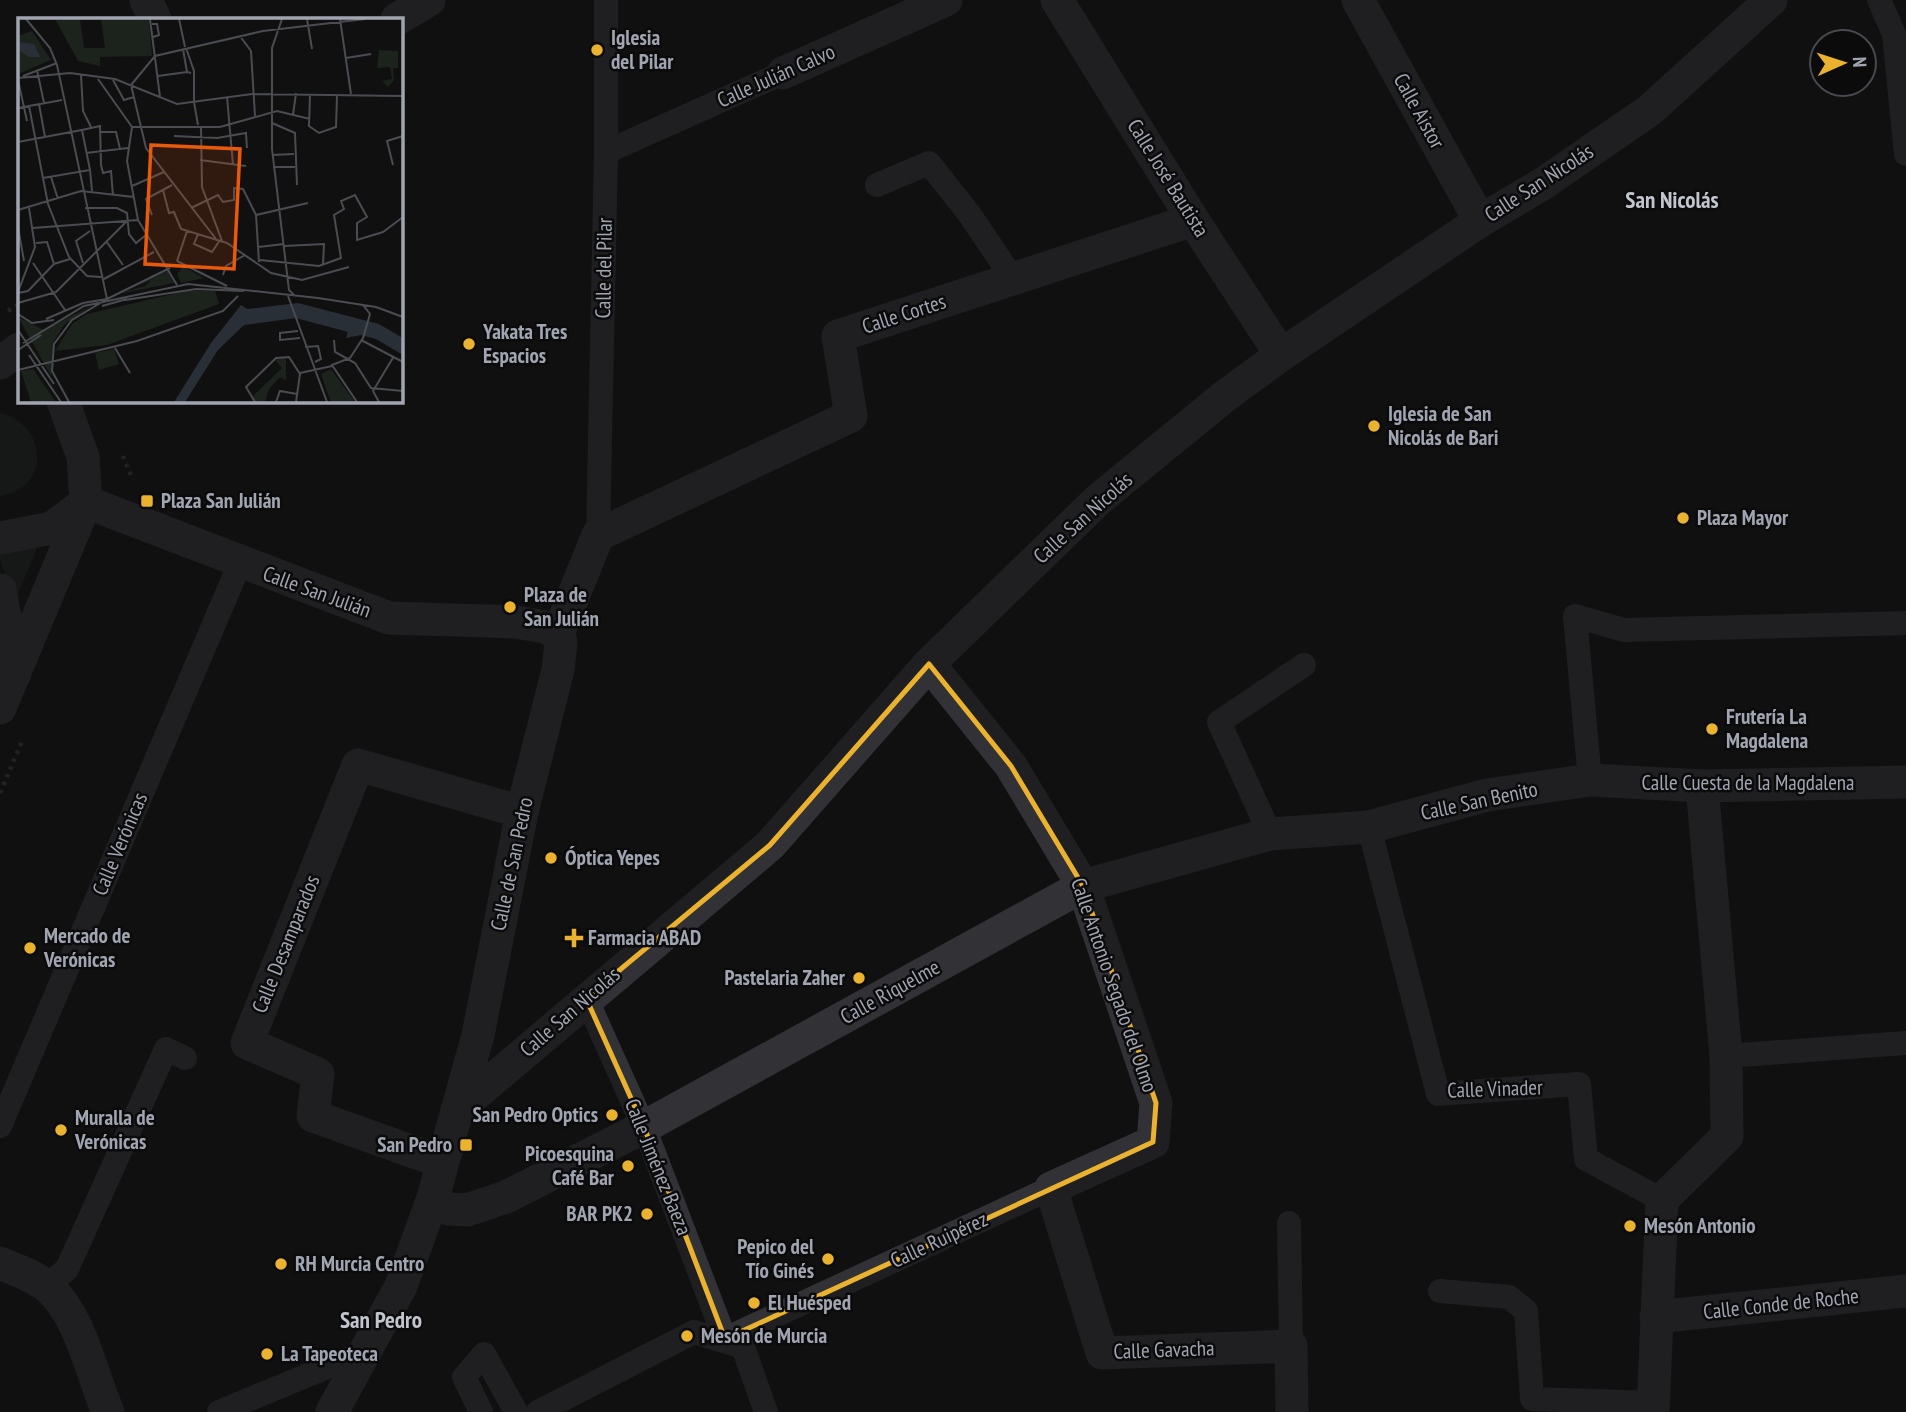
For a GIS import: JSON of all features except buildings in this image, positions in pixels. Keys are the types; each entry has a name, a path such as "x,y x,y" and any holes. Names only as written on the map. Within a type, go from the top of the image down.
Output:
{"street":[{"path":"146,0 155,18"},
{"path":"399,18 429,0"},
{"name":"Calle del Pilar","path":"598,535 606,152 606,0"},
{"name":"Calle Julián Calvo","path":"606,152 946,0"},
{"name":"Calle José Bautista","path":"1057,0 1193,220 1281,355"},
{"name":"Calle Aistor","path":"1358,0 1480,221"},
{"name":"Calle San Nicolás","path":"457,1110 769,845 929,664 1099,499 1281,355 1480,221 1544,183 1650,110 1771,0"},
{"path":"1879,0 1894,34 1906,154"},
{"path":"877,185 929,163 970,215 1013,279"},
{"name":"Calle Cortes","path":"598,535 851,416 838,336 1193,220"},
{"path":"0,363 18,350"},
{"path":"0,708 86,502 83,457 63,402"},
{"path":"0,538 52,527 86,502"},
{"name":"Calle San Julián","path":"86,502 389,618 516,622 545,627 558,634"},
{"name":"Calle de San Pedro","path":"332,1412 401,1286 433,1198 478,1035 522,813 558,670 561,642 558,634 598,535"},
{"name":"Calle Verónicas","path":"0,1126 240,563"},
{"path":"0,590 15,673"},
{"path":"1590,780 1575,616 1624,630 1906,623"},
{"name":"Calle Antonio Segado del Olmo","path":"929,664 1011,766 1083,886 1156,1103 1153,1142"},
{"path":"1269,834 1219,722 1304,665"},
{"name":"Calle Desamparados","path":"442,1162 313,1116 318,1074 247,1043 358,765 522,813"},
{"name":"Calle Cuesta de la Magdalena","path":"1590,780 1702,786 1906,782"},
{"name":"Calle San Benito","path":"1369,827 1487,795 1590,780"},
{"path":"1440,1291 1509,1297 1526,1311 1532,1399 1653,1408 1662,1200 1727,1136 1726,1056 1702,786"},
{"name":"Calle Riquelme","path":"433,1198 448,1209 467,1210 484,1206 644,1127 1083,886 1269,834 1369,827"},
{"name":"Calle Vinader","path":"1369,827 1438,1094 1579,1084 1586,1159 1662,1200"},
{"name":"Calle Jiménez Baeza","path":"586,998 644,1127 725,1339"},
{"path":"1726,1056 1906,1042"},
{"path":"47,1286 67,1269 166,1049 185,1058"},
{"name":"Calle Ruipérez","path":"725,1339 1153,1142"},
{"name":"Calle Gavacha","path":"1051,1188 1101,1353 1291,1346"},
{"path":"1289,1223 1292,1412"},
{"path":"0,1263 47,1286 70,1316 108,1412"},
{"name":"Calle Conde de Roche","path":"1656,1317 1906,1291"},
{"path":"538,1412 694,1332 725,1339 743,1347 766,1412"},
{"path":"219,1412 368,1350"},
{"path":"481,1412 464,1377 484,1354 516,1412"}],"highlighted area":[{"path":"929,664 1011,766 1083,886 1156,1103 1153,1142 725,1339 644,1127 586,998 770,845"}],"shaded area":[{"path":"0,413 16,419 27,429 37,456 29,481 17,491 0,496"},
{"path":"36,546 15,600 0,560 0,548"}],"place":[{"name":"Iglesia del Pilar","path":"597,50"},
{"name":"Yakata Tres Espacios","path":"469,344"},
{"name":"Iglesia de San Nicolás de Bari","path":"1374,426"},
{"name":"Plaza San Julián","path":"147,501"},
{"name":"Plaza Mayor","path":"1683,518"},
{"name":"Plaza de San Julián","path":"510,607"},
{"name":"Frutería La Magdalena","path":"1712,729"},
{"name":"Óptica Yepes","path":"551,858"},
{"name":"Farmacia ABAD","path":"574,938"},
{"name":"Mercado de Verónicas","path":"30,948"},
{"name":"Pastelaria Zaher","path":"859,978"},
{"name":"San Pedro Optics","path":"612,1115"},
{"name":"Muralla de Verónicas","path":"61,1130"},
{"name":"San Pedro","path":"466,1145"},
{"name":"Picoesquina Café Bar","path":"628,1166"},
{"name":"BAR PK2","path":"647,1214"},
{"name":"Mesón Antonio","path":"1630,1226"},
{"name":"Pepico del Tío Ginés","path":"828,1259"},
{"name":"RH Murcia Centro","path":"281,1264"},
{"name":"El Huésped","path":"754,1303"},
{"name":"Mesón de Murcia","path":"687,1336"},
{"name":"La Tapeoteca","path":"267,1354"}],"district":[{"name":"San Nicolás","path":"1672,200"},
{"name":"San Pedro","path":"381,1320"}]}
